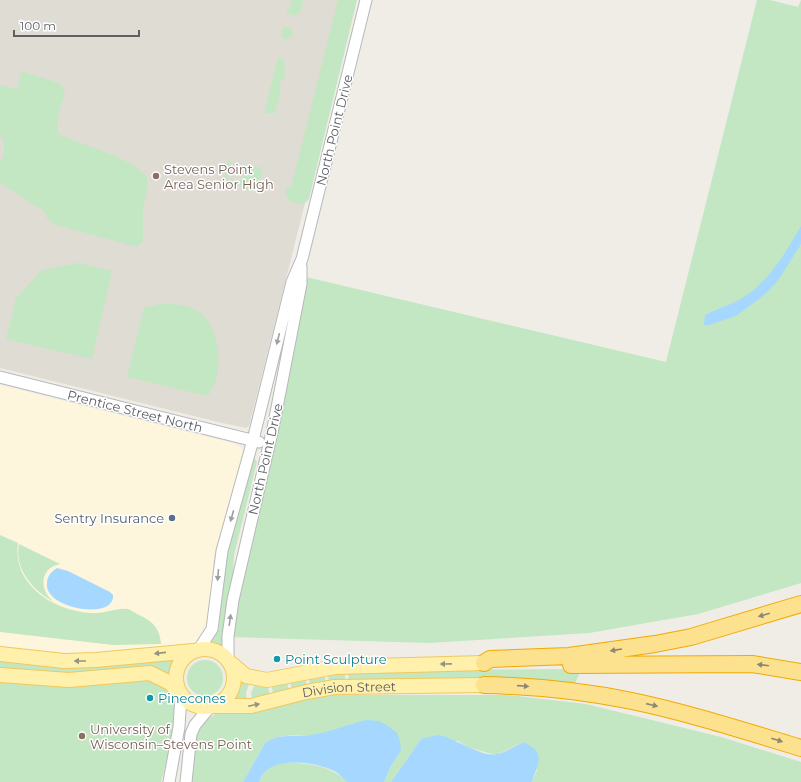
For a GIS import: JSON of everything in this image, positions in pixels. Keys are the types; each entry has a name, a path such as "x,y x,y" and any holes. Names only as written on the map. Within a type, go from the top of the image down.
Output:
{"highway":[{"path":"801,604 673,641 568,656 490,659 484,663 490,666 746,664 801,672"},
{"path":"484,685 546,688 630,700 680,712 801,748"}],"main road":[{"path":"179,693 176,680 179,666 186,655 196,650"},
{"path":"0,654 64,661 96,660 196,650 217,652 230,661 233,675 231,690 223,701 212,707 197,706 179,693 170,683 150,673 69,680 0,675"},
{"name":"Division Street","path":"230,661 246,676 266,680 335,667 484,663"},
{"name":"Division Street","path":"212,707 251,706 306,692 335,687 484,685"}],"street":[{"name":"North Point Drive","path":"196,650 212,629 222,551 253,440 292,282 302,259 366,0"},
{"name":"North Point Drive","path":"230,661 228,636 233,600 269,444 301,284 302,259"},
{"name":"Prentice Street North","path":"0,377 269,444"},
{"path":"169,782 179,726 179,693"},
{"path":"186,782 191,734 195,725 212,707"}],"shaded area":[{"name":"Stevens Point Area Senior High","path":"0,0 356,0 249,426 246,428 0,368"},
{"path":"0,385 236,444 243,449 237,481 215,551 212,576 212,605 207,629 196,645 178,658 173,675 173,696 168,689 0,679"}],"green space":[{"path":"292,0 303,0 300,12 294,16 286,12 286,9 289,10"},
{"path":"338,0 357,0 309,199 307,202 299,204 288,199 285,190 286,188 291,188"},
{"path":"757,0 770,0 798,7 801,0 801,583 698,614 589,633 429,643 232,637 235,607 306,277 666,362"},
{"path":"285,27 289,27 293,33 289,39 285,39 281,35 281,31"},
{"path":"278,57 282,58 285,63 284,68 286,70 284,79 281,81 279,88 281,91 275,113 264,113"},
{"path":"21,71 59,83 65,91 57,122 58,133 116,156 127,162 147,177 147,189 143,208 143,241 137,247 56,225 47,218 44,211 0,183 0,161 4,155 4,143 0,134 0,85 17,89"},
{"path":"228,160 231,161 227,178 239,181 243,178 246,165 263,168 258,191 252,191 224,179"},
{"path":"78,263 112,271 92,359 6,339 16,298 42,270"},
{"path":"160,304 179,305 196,310 209,323 214,332 218,351 218,371 215,382 208,396 127,377 144,308"},
{"path":"255,459 257,462 234,555 233,578 223,650 209,645 219,629 224,562 253,460"},
{"path":"0,535 18,543 18,558 22,571 29,583 38,593 63,607 77,611 101,613 128,609 146,618 156,627 161,644 113,645 0,632"},
{"path":"19,544 60,564 53,566 48,570 44,580 46,592 54,602 39,592 32,585 22,570 19,562"},
{"path":"179,655 173,664 171,677 0,670 0,659"},
{"path":"209,660 218,665 222,671 222,685 218,691 209,696 201,696 192,691 188,685 187,674 192,665 198,661"},
{"path":"574,669 579,675 574,685 349,682 348,671"},
{"path":"345,671 345,682 329,683 328,673"},
{"path":"324,674 326,684 311,686 308,677"},
{"path":"238,678 249,684 246,693 247,702 232,700 237,690"},
{"path":"305,678 307,687 292,690 290,682"},
{"name":"University of Wisconsin–Stevens Point","path":"0,679 138,679 158,683 167,688 173,696 175,714 172,738 161,782 0,782"},
{"path":"287,682 289,691 273,695 272,686"},
{"path":"254,686 268,687 270,696 253,701 251,693"},
{"path":"328,695 508,695 586,704 721,737 801,762 801,782 532,782 537,770 523,742 496,755 470,748 458,741 421,739 391,782 384,782 391,766 401,751 354,723 319,734 282,736 270,740 265,743 243,782 191,782 195,742 204,724 211,717 220,712"},
{"path":"291,762 314,765 328,769 341,776 347,782 259,782 264,773 271,767"}],"water":[{"path":"801,226 801,244 777,282 763,296 736,316 706,326 704,324 705,315 739,300 759,285 775,267"},
{"path":"57,568 68,571 110,592 113,595 111,603 103,608 92,609 67,605 56,600 49,592 47,583 50,574"},
{"path":"367,720 379,721 388,726 397,733 400,741 401,751 391,766 384,782 347,782 332,770 313,764 291,762 271,767 264,773 259,782 243,782 265,743 269,740 281,736 307,736"},
{"path":"438,735 453,740 476,751 491,754 504,752 523,742 531,746 538,754 539,759 532,782 391,782 421,739"}],"place":[{"name":"Stevens Point Area Senior High","path":"156,176"},
{"name":"Sentry Insurance","path":"172,518"},
{"name":"Point Sculpture","path":"277,659"},
{"name":"Pinecones","path":"150,698"},
{"name":"University of Wisconsin–Stevens Point","path":"82,736"}]}
